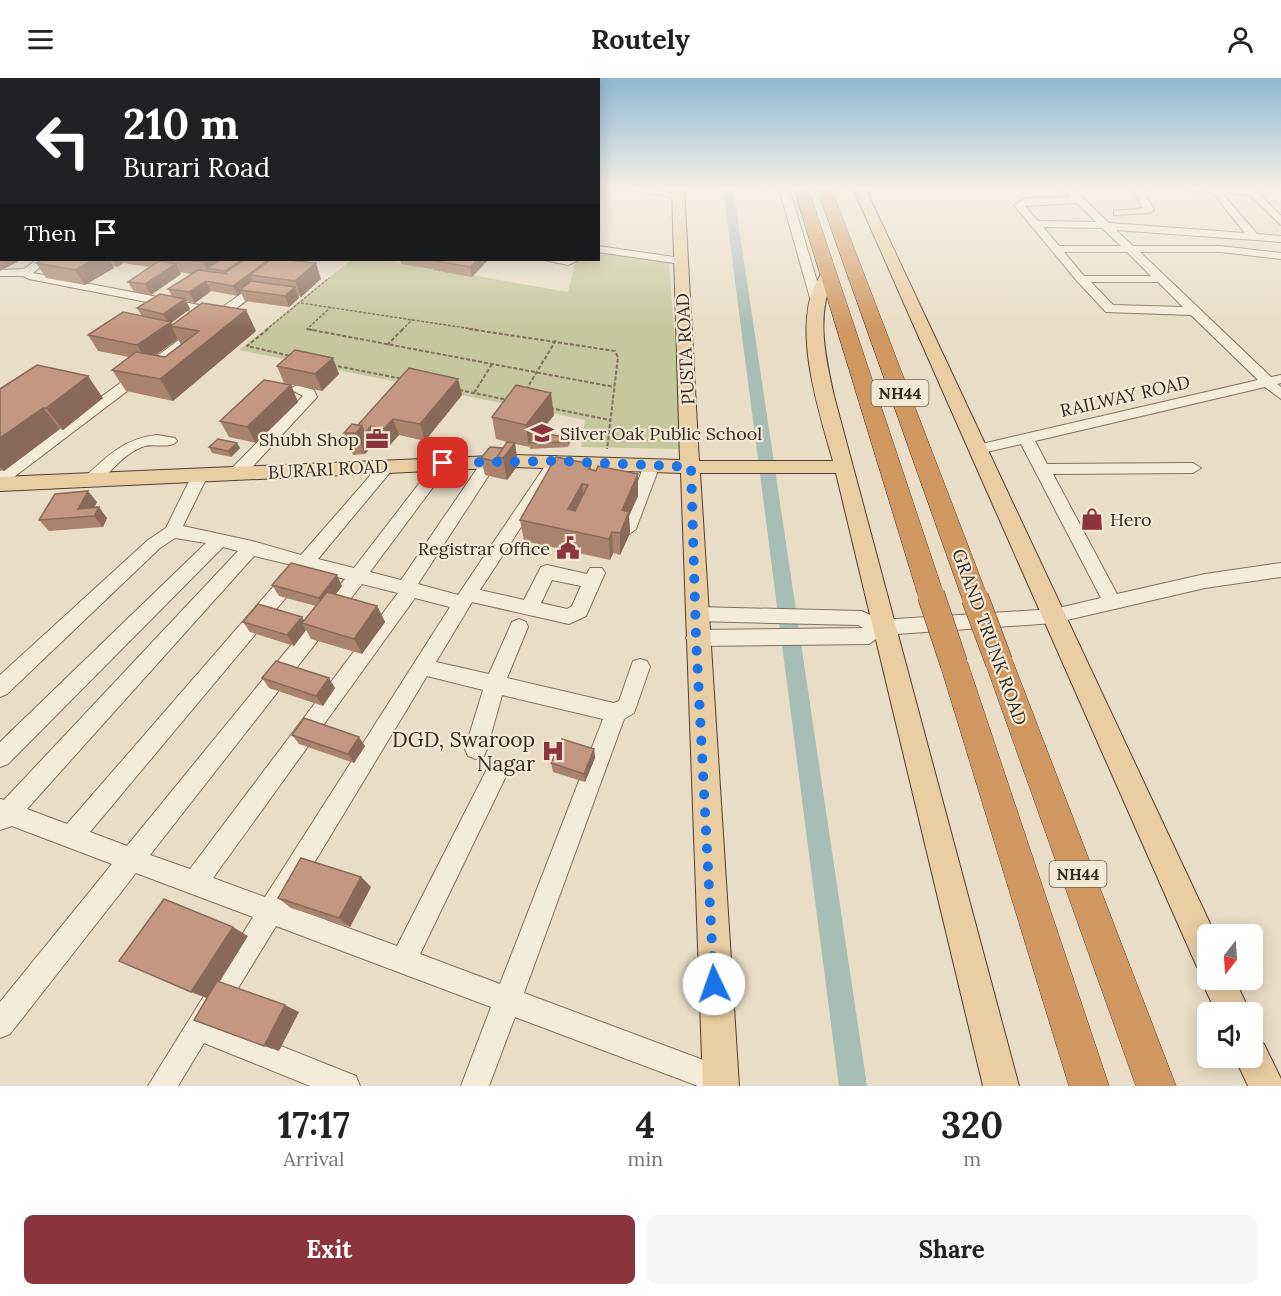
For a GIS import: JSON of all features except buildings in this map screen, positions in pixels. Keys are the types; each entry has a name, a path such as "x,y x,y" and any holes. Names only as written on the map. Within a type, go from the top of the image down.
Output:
{"highway":[{"name":"NH44","path":"816,235 1089,1086"},
{"name":"GRAND TRUNK ROAD","path":"841,235 1156,1086"}],"main road":[{"name":"PUSTA ROAD","path":"680,235 696,626 720,1083"},
{"path":"880,235 1197,932"},
{"path":"828,274 816,298 821,388 844,467 880,627 1001,1086"},
{"name":"BURARI ROAD","path":"0,484 490,461 556,461 691,467 844,467"},
{"path":"1258,1068 1266,1086"}],"street":[{"path":"798,235 816,298"},
{"path":"1044,235 1104,304 1116,310 1195,311"},
{"path":"1115,235 1160,279 1274,381 1281,395"},
{"path":"1239,235 1281,239"},
{"path":"600,249 681,261"},
{"path":"1056,249 1220,249 1281,256"},
{"path":"27,272 41,261"},
{"path":"0,479 223,313 288,261"},
{"path":"0,273 27,272 36,278 223,313"},
{"path":"1081,279 1160,279"},
{"name":"RAILWAY ROAD","path":"978,449 1274,381"},
{"path":"237,473 310,397 309,393 297,389"},
{"path":"1026,438 1113,603"},
{"path":"92,480 132,443 152,439 171,441"},
{"path":"195,884 408,589 490,461"},
{"path":"162,1086 465,599 556,461"},
{"path":"0,1024 129,860 360,575 443,463"},
{"path":"628,529 638,488 652,465"},
{"path":"71,837 387,466"},
{"path":"1042,469 1193,468"},
{"path":"0,688 154,544 172,532 200,475"},
{"path":"172,532 192,533 252,547 408,589 569,617 579,611 594,577 547,572 529,609"},
{"path":"0,757 220,540"},
{"path":"252,547 3,815 71,837 270,911 720,1083"},
{"path":"696,626 869,636 880,627 1054,616 1205,581 1281,570"},
{"path":"476,749 495,684 519,627"},
{"path":"423,667 616,713"},
{"path":"475,1086 616,713 627,707 640,667"},
{"path":"403,962 495,776"},
{"path":"198,1027 346,1086"}],"path":[{"path":"301,358 247,346 329,278"},
{"path":"301,303 556,340 615,351 618,357 605,463"},
{"path":"332,307 307,329 614,387"},
{"path":"387,345 414,319"},
{"path":"525,392 556,340"},
{"path":"324,363 404,379"},
{"path":"474,393 492,364"},
{"path":"450,388 519,402"},
{"path":"542,406 610,420"}],"green space":[{"path":"600,250 669,263 683,449 581,447 585,420 239,350 350,261 391,261 568,292 576,261 600,261"}],"waterway":[{"path":"735,235 853,1086"}],"place":[{"name":"Silver Oak Public School","path":"542,433"},
{"name":"Shubh Shop","path":"377,439"},
{"name":"Hero","path":"1092,519"},
{"name":"Registrar Office","path":"568,548"},
{"name":"DGD, Swaroop Nagar","path":"553,751"}],"route":[{"path":"443,463 556,461 691,467 696,638 714,984"}]}
